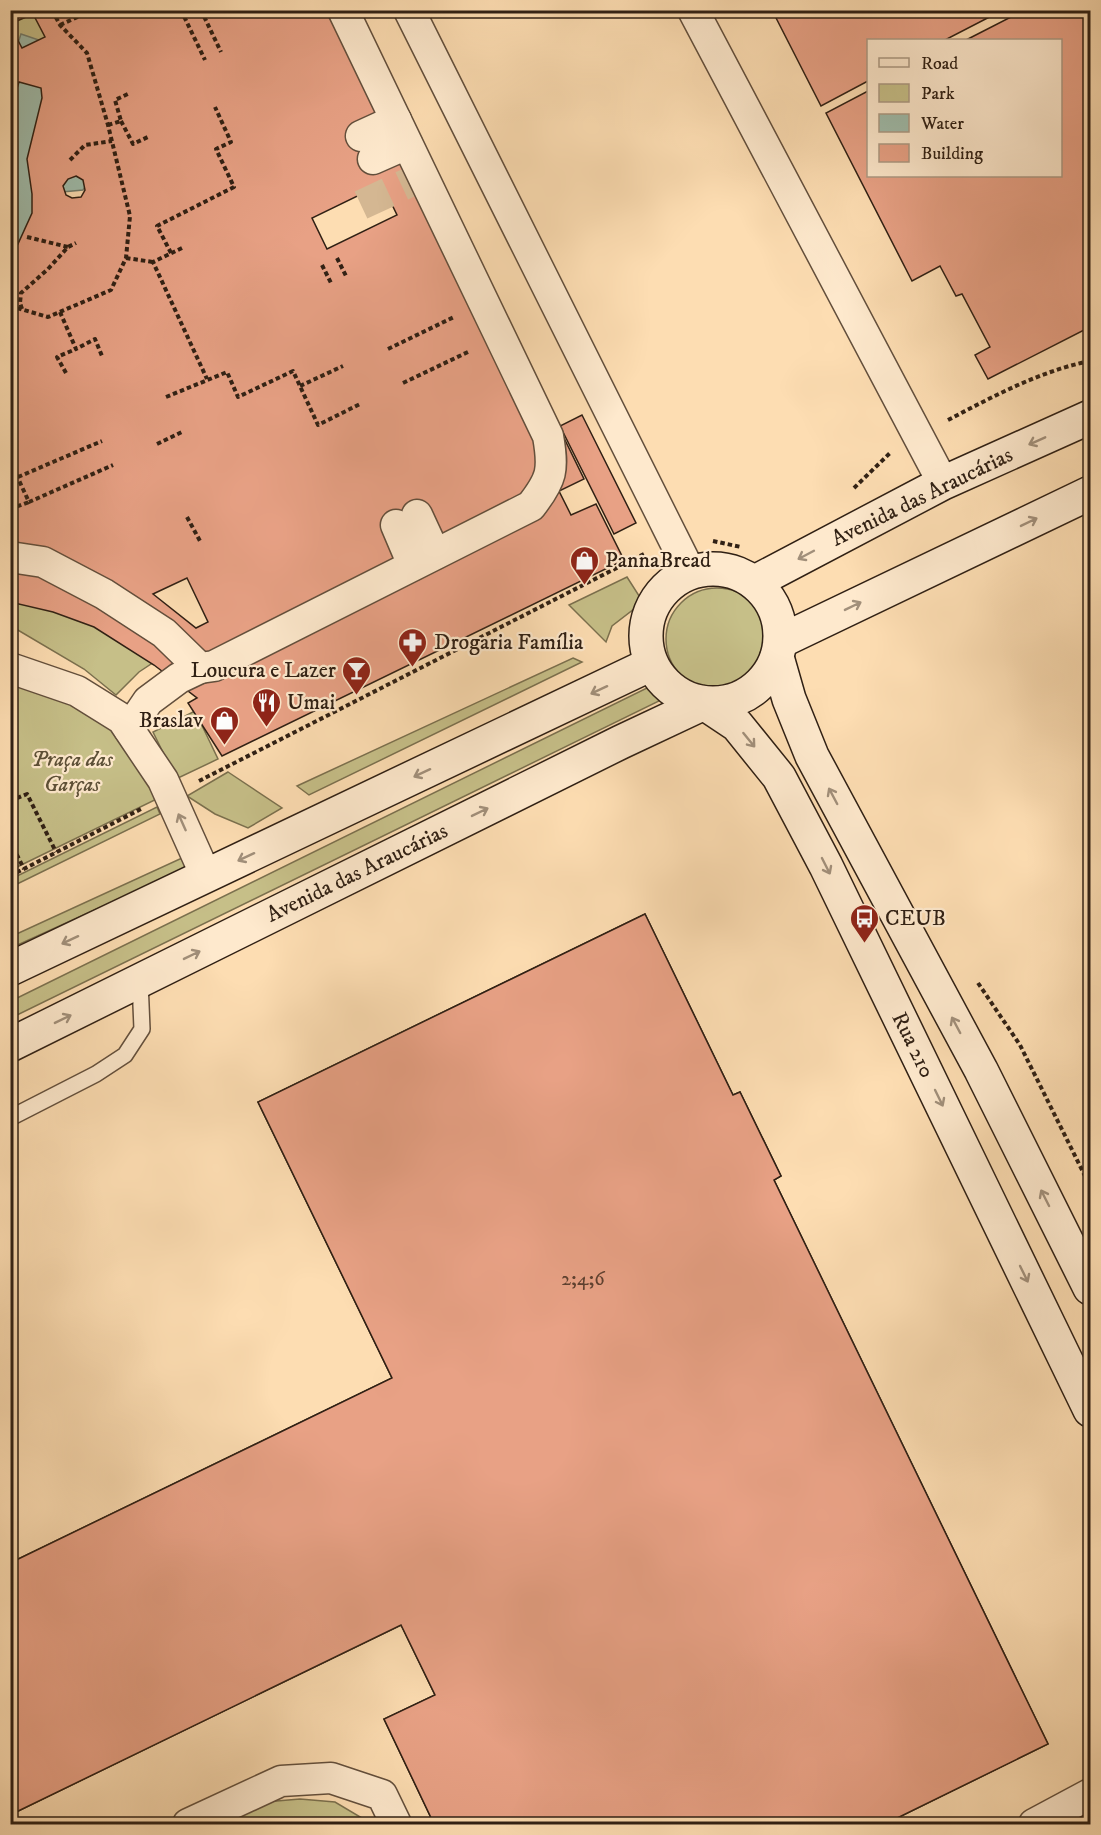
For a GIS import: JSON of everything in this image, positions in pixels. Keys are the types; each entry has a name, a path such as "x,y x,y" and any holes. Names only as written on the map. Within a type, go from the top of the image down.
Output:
{"main road":[{"name":"Avenida das Araucárias","path":"755,582 942,483 1090,417"},
{"path":"779,649 1090,493"},
{"path":"712,568 734,572 755,582 767,594 780,624 779,649 767,678 749,693 727,702 704,703 682,696 664,683 651,664 645,643 646,620 656,600 670,583 690,572 712,568"},
{"name":"Rua 210","path":"779,649 789,699 812,756 981,1070 1090,1288"},
{"path":"10,969 651,664"},
{"name":"Avenida das Araucárias","path":"10,1045 704,703"},
{"name":"Rua 210","path":"704,703 737,725 779,777 826,866 1090,1410"}],"street":[{"path":"129,729 148,701 179,678 200,668 214,666 531,506 547,485 552,460 548,436 343,10"},
{"path":"409,10 690,572"},
{"path":"693,10 942,483"},
{"path":"367,147 402,132"},
{"path":"407,520 424,560"},
{"path":"10,556 43,562 104,594 164,633 200,668"},
{"path":"10,647 92,685 95,693 94,702"},
{"path":"10,668 77,691 122,719 163,780 206,876"},
{"path":"188,1824 281,1781 331,1778 382,1796 396,1824"},
{"path":"1034,1824 1090,1794"}],"lane":[{"path":"10,1119 96,1074 125,1055 142,1029 140,981"}],"path":[{"path":"10,306 48,317 111,291 126,258 130,216 108,125 87,53 60,25 52,10"},
{"path":"60,25 93,10"},
{"path":"181,10 204,60"},
{"path":"201,10 221,52"},
{"path":"130,93 115,100 121,121 133,144 150,136"},
{"path":"171,254 157,226 234,187 216,149 231,142 215,107"},
{"path":"108,125 121,121"},
{"path":"70,160 85,145 112,141"},
{"path":"27,237 68,247"},
{"path":"23,310 20,303 21,293 48,270 68,247 76,243"},
{"path":"126,258 153,262 182,248"},
{"path":"337,258 347,278"},
{"path":"153,262 207,380"},
{"path":"322,265 333,285"},
{"path":"60,312 76,349"},
{"path":"387,349 460,314"},
{"path":"66,373 57,357 95,339 102,356"},
{"path":"403,382 477,347"},
{"path":"945,422 1010,388 1067,365 1090,361"},
{"path":"300,386 343,366"},
{"path":"166,397 227,372 238,397 293,371 318,424 360,404"},
{"path":"157,444 182,432"},
{"path":"18,477 102,441"},
{"path":"848,495 896,447"},
{"path":"10,461 29,502"},
{"path":"10,509 113,465"},
{"path":"187,517 200,541"},
{"path":"10,876 687,531 714,541 747,549"},
{"path":"10,801 27,794 56,853"},
{"path":"10,841 24,869"},
{"path":"975,979 1020,1046 1090,1186"}],"green space":[{"path":"11,11 45,11 80,54 11,67"},
{"path":"11,567 166,654 139,672 116,695 84,669 11,626"},
{"path":"627,577 643,602 612,626 606,642 569,605"},
{"path":"717,588 737,592 753,603 764,619 768,639 764,659 753,675 737,686 717,690 697,686 681,675 670,659 666,639 670,619 681,603 697,592"},
{"path":"573,658 582,662 309,795 297,786"},
{"name":"Praça das Garças","path":"11,675 45,686 126,735 165,795 11,870"},
{"path":"651,686 659,701 11,1018 11,1001"},
{"path":"195,711 218,759 176,779 153,732"},
{"path":"228,772 282,808 248,828 215,814 187,796"},
{"path":"157,807 160,814 11,887 11,879"},
{"path":"182,858 187,868 11,948 10,937"},
{"path":"300,1799 335,1802 372,1824 219,1824 265,1802"}],"water":[{"path":"21,34 80,54 91,178 83,190 62,192 35,208 20,241 11,243 10,67"}],"building":[{"path":"10,10 355,10 584,479 559,491 571,515 596,504 624,560 222,756 188,703 197,698 154,665 94,627 53,612 10,602 10,244 17,246 32,213 27,159 42,98 41,88 19,82 10,111 10,25 22,48 45,37 33,14 10,24","holes":["76,176 83,180 85,190 81,197 72,198 66,195 63,186 68,179","382,184 397,215 327,249 312,218","187,578 208,622 196,628 153,594"]},
{"path":"772,10 1003,10 947,39 867,39 867,82 821,106"},
{"path":"1010,10 1090,10 1090,327 988,379 975,355 990,347 962,294 956,296 940,266 912,281 826,113 867,92 867,177 1062,177 1062,39 968,39 1011,17 1007,12"},
{"path":"582,415 636,523 614,534 560,426"},
{"path":"645,914 733,1095 740,1092 781,1176 774,1180 1048,1744 885,1824 434,1824 384,1719 435,1695 401,1625 10,1815 10,1703 61,1679 39,1634 10,1648 10,1563 392,1378 258,1102","holes":["215,1524 243,1535 263,1578 257,1608 189,1639 162,1627 143,1587 151,1554"]},
{"path":"645,914 733,1095 740,1092 781,1176 774,1180 1048,1744 885,1824 434,1824 384,1719 435,1695 401,1625 10,1815 10,1563 392,1378 258,1102"}],"tunnel":[{"path":"361,205 423,176"}],"place":[{"name":"PannaBread","path":"584,586"},
{"name":"Drogaria Família","path":"413,668"},
{"name":"Loucura e Lazer","path":"357,696"},
{"name":"Umai","path":"266,728"},
{"name":"Braslav","path":"224,746"},
{"name":"CEUB","path":"864,944"}]}
